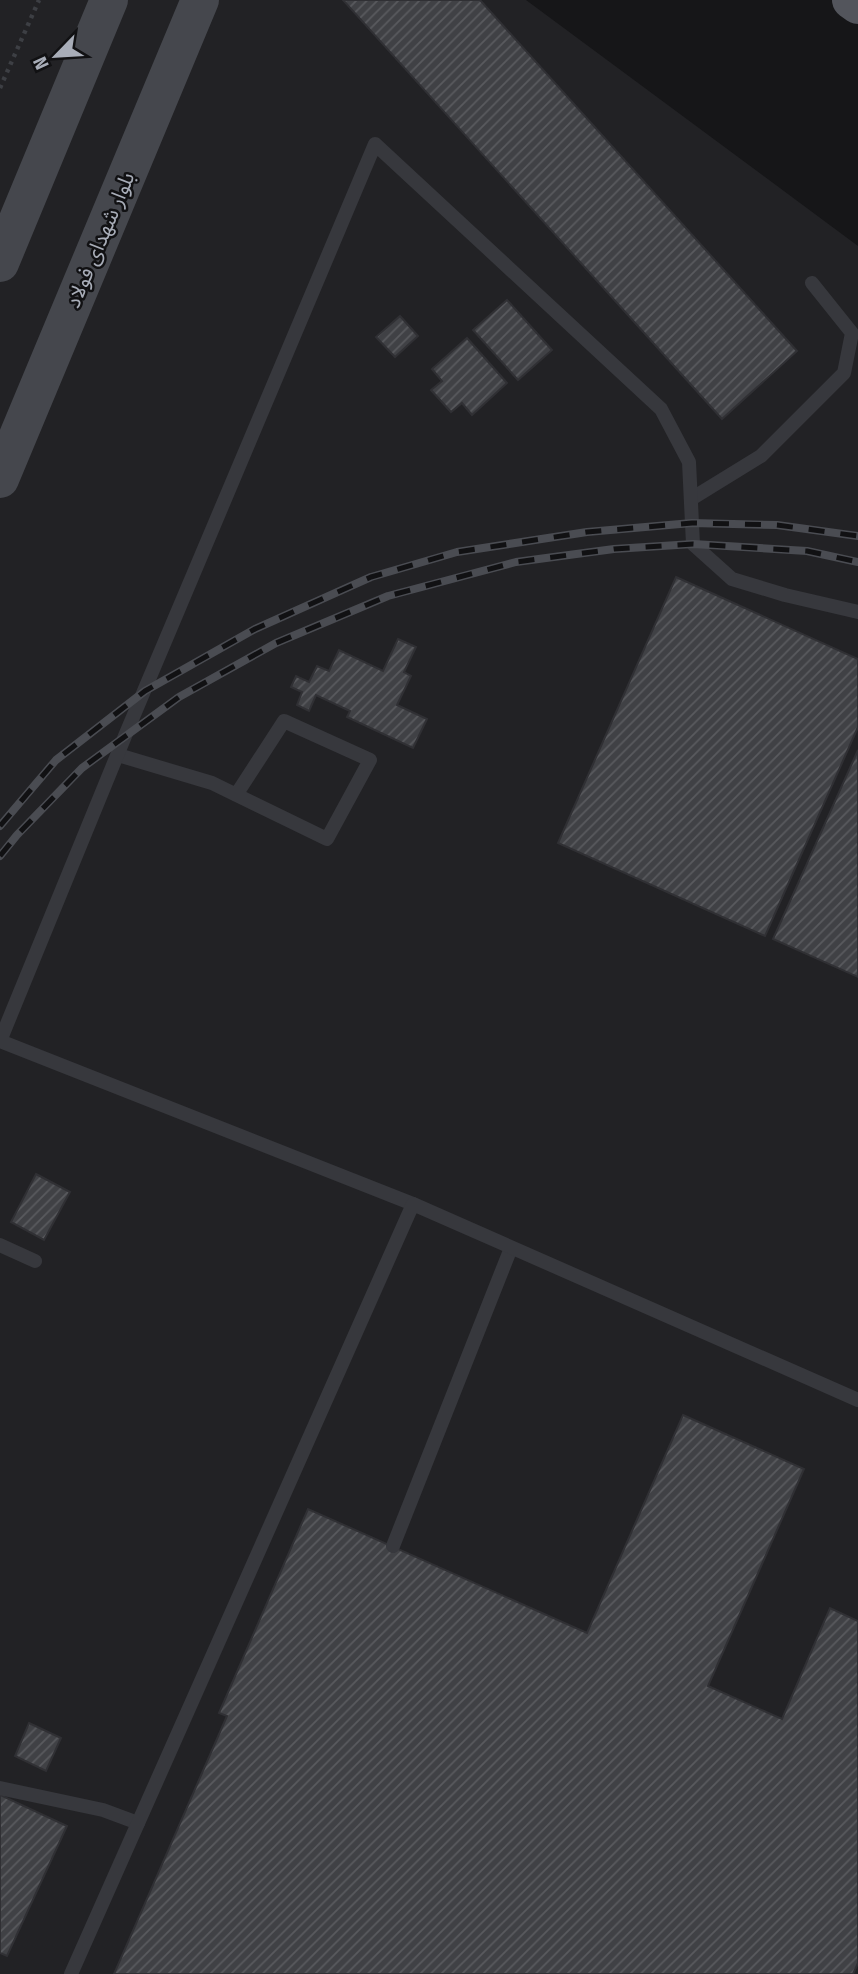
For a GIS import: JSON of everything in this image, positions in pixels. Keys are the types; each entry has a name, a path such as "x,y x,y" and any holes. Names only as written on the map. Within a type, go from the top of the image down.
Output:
{"main road":[{"path":"851,0 858,5"}],"street":[{"path":"0,263 110,0"},
{"name":"بلوار شهدای فولاد","path":"0,479 200,0"}],"lane":[{"path":"858,611 785,595 732,579 693,544 689,462 661,409 375,144 0,1041 412,1204 858,1400"},
{"path":"691,499 761,456 844,373 852,333 812,283"},
{"path":"118,755 212,783 236,795 327,839 370,760 284,721 236,795"},
{"path":"71,1974 412,1204"},
{"path":"0,1245 35,1261"},
{"path":"393,1546 511,1248"},
{"path":"0,1788 103,1810 138,1823"}],"path":[{"path":"0,88 39,0"}],"shaded area":[{"path":"0,0 526,0 858,246 858,1974 0,1974"}],"building":[{"path":"343,0 480,0 797,351 722,419"},
{"path":"507,300 552,350 518,380 473,330"},
{"path":"400,316 418,336 395,357 376,337"},
{"path":"467,338 507,383 472,415 462,403 451,412 431,390 442,381 432,369"},
{"path":"676,577 858,659 858,727 765,936 558,843"},
{"path":"398,639 416,647 404,672 411,676 397,705 427,719 413,748 347,717 350,711 316,695 309,711 297,705 302,692 291,687 296,676 309,682 317,666 329,671 339,650 383,671"},
{"path":"858,750 858,977 773,939"},
{"path":"36,1174 70,1192 44,1240 11,1222"},
{"path":"683,1415 804,1469 708,1686 782,1719 830,1608 858,1621 858,1963 853,1974 114,1974 227,1716 219,1713 308,1509 587,1633"},
{"path":"29,1723 61,1738 46,1771 15,1756"},
{"path":"0,1795 67,1826 7,1956 0,1953"}],"railway":[{"path":"0,826 56,760 145,691 255,629 371,577 457,552 587,532 692,523 777,525 858,536"},
{"path":"0,856 82,768 179,697 276,643 388,596 516,562 614,549 693,544 807,551 858,562"}]}
